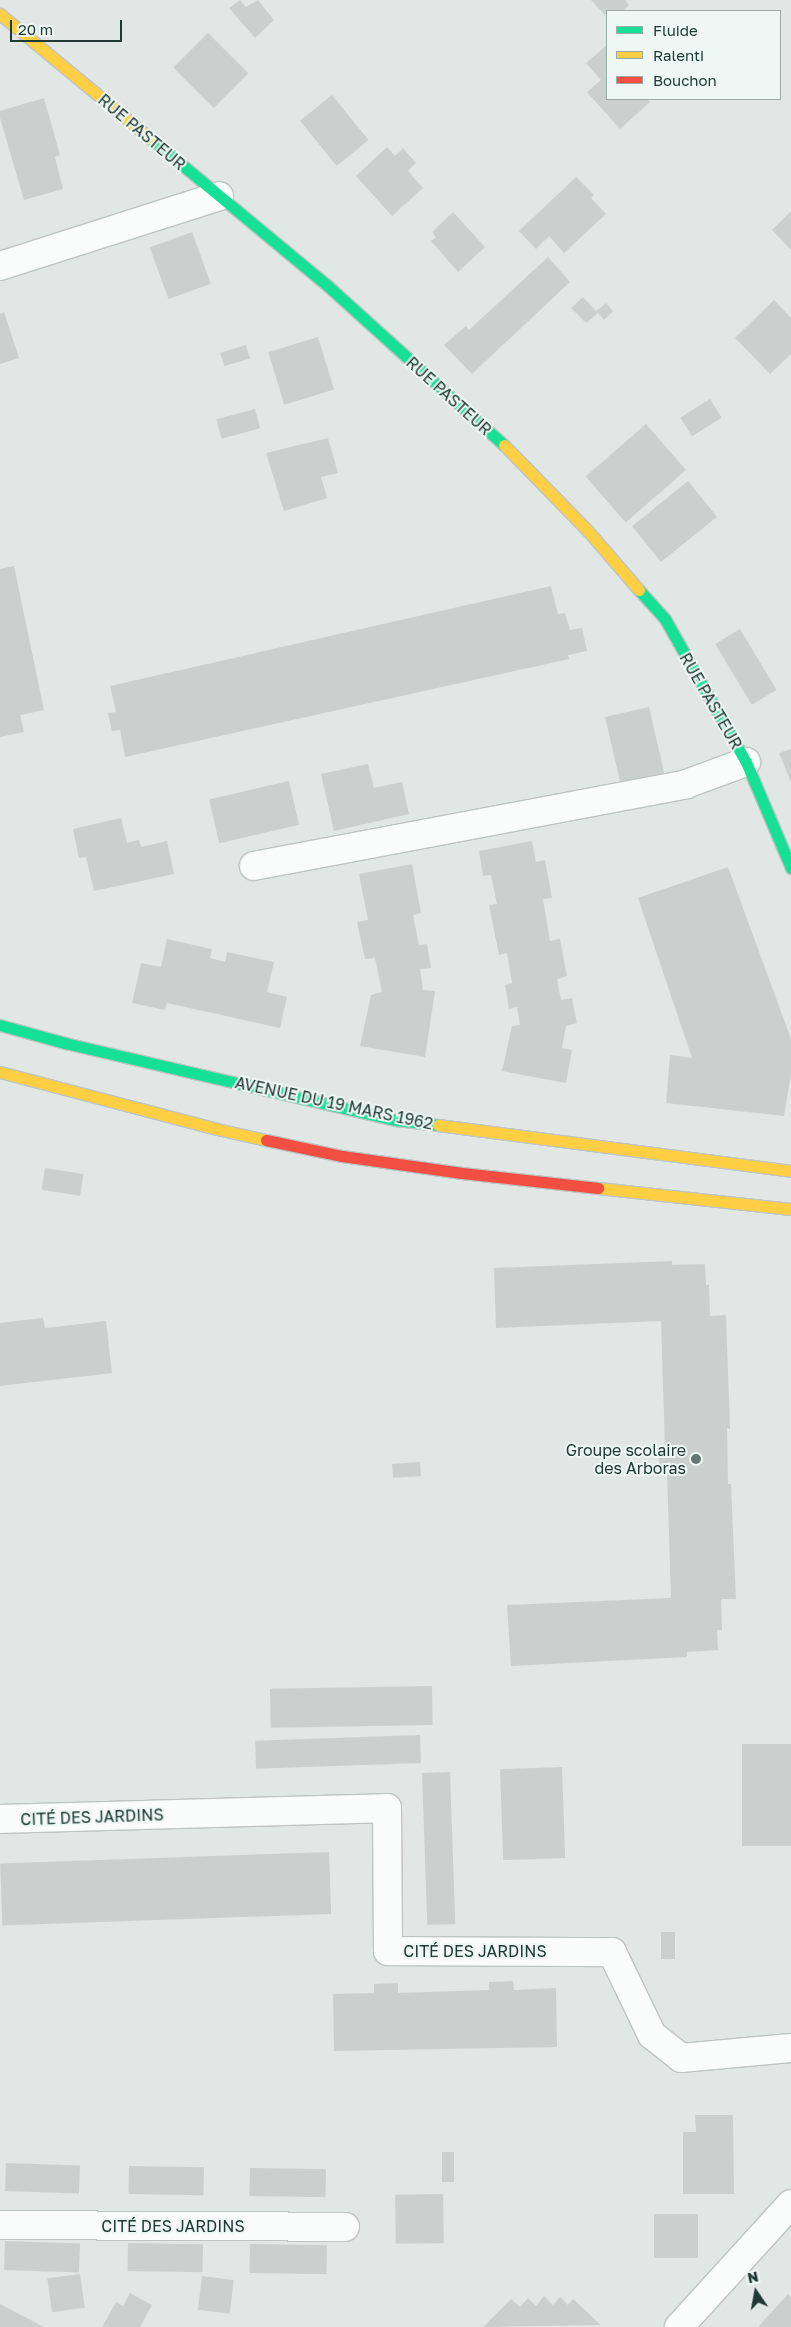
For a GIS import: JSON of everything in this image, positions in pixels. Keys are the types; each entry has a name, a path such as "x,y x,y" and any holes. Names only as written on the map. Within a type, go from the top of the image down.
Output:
{"main road":[{"name":"RUE PASTEUR","path":"0,14 328,286 504,445 588,531 664,619 746,762 791,868"},
{"name":"AVENUE DU 19 MARS 1962","path":"0,1026 397,1120 791,1171"},
{"path":"0,1072 217,1129 342,1156 462,1173 791,1209"}],"street":[{"path":"0,266 219,196"},
{"path":"254,866 686,784 746,762"},
{"name":"CITÉ DES JARDINS","path":"0,1819 388,1808 388,1951 612,1952 652,2035 681,2058 791,2048"},
{"path":"679,2327 791,2204"},
{"name":"CITÉ DES JARDINS","path":"0,2225 346,2227"}],"building":[{"path":"240,0 246,7 258,0 274,20 255,38 229,8"},
{"path":"591,0 625,0 629,5 623,10 606,10 606,16"},
{"path":"208,33 248,73 214,108 173,68"},
{"path":"606,46 606,100 648,100 650,102 620,129 587,92 601,80 586,63"},
{"path":"332,95 369,140 337,166 300,121"},
{"path":"44,98 60,155 55,157 63,189 24,200 0,118 0,111"},
{"path":"387,147 395,156 403,148 416,163 408,171 423,188 392,216 356,176"},
{"path":"576,177 594,195 591,198 606,214 564,253 549,236 536,249 519,231"},
{"path":"791,211 791,250 772,230"},
{"path":"453,212 485,247 458,272 431,241 436,237 432,232"},
{"path":"192,232 211,284 169,299 150,247"},
{"path":"548,257 570,282 472,374 444,345 466,326 469,330"},
{"path":"583,297 596,311 606,303 613,311 604,320 598,313 586,323 571,308"},
{"path":"774,300 791,318 791,354 770,374 735,338"},
{"path":"4,312 19,358 0,364 0,314"},
{"path":"318,337 334,390 284,405 268,352"},
{"path":"246,345 250,358 224,366 220,353"},
{"path":"710,399 722,418 692,436 680,418"},
{"path":"255,409 260,428 222,439 216,419"},
{"path":"646,424 686,470 626,523 586,476"},
{"path":"328,438 338,473 321,477 327,498 284,511 266,453"},
{"path":"688,481 717,517 661,562 632,526"},
{"path":"14,566 44,710 20,715 24,732 0,737 0,569"},
{"path":"551,586 558,614 565,613 570,630 582,628 587,651 568,655 569,659 125,757 120,730 112,731 108,713 116,712 110,686"},
{"path":"740,629 777,690 752,705 715,644"},
{"path":"649,707 665,775 621,785 605,717"},
{"path":"791,749 791,782 779,753"},
{"path":"368,764 374,788 402,782 409,814 334,831 321,774"},
{"path":"289,781 299,825 219,843 209,799"},
{"path":"121,818 127,843 139,840 141,847 167,841 174,874 94,891 86,857 79,858 73,829"},
{"path":"532,841 536,862 545,860 552,898 543,899 550,941 560,939 567,976 557,979 561,1000 572,998 577,1023 566,1026 562,1048 572,1050 566,1083 502,1071 512,1026 520,1025 517,1007 509,1009 505,985 512,983 507,953 499,955 489,905 497,904 491,875 483,876 479,851"},
{"path":"412,864 421,913 413,915 419,945 427,944 431,968 420,969 423,990 435,991 425,1057 360,1046 371,995 382,992 375,958 365,959 357,922 368,920 359,874"},
{"path":"728,867 791,1039 791,1074 784,1116 666,1103 670,1055 692,1058 638,898"},
{"path":"167,939 212,949 210,958 225,962 227,952 274,962 267,992 287,997 280,1028 167,1003 165,1010 132,1003 141,963 161,967"},
{"path":"45,1168 84,1174 80,1196 42,1190"},
{"path":"672,1261 672,1265 705,1264 706,1285 709,1285 710,1316 726,1315 730,1429 727,1428 728,1484 731,1484 736,1599 721,1599 722,1630 717,1630 718,1650 687,1652 687,1657 511,1666 507,1605 671,1598 667,1473 663,1474 663,1464 659,1465 659,1458 663,1457 662,1447 665,1447 661,1321 496,1328 494,1268"},
{"path":"43,1318 45,1328 106,1321 112,1373 0,1386 0,1323"},
{"path":"420,1462 421,1476 393,1478 392,1464"},
{"path":"432,1686 433,1725 271,1728 270,1689"},
{"path":"420,1735 421,1763 256,1769 255,1741"},
{"path":"742,1744 791,1744 791,1846 742,1846"},
{"path":"562,1767 565,1858 503,1860 500,1769"},
{"path":"450,1772 455,1924 427,1925 422,1773"},
{"path":"329,1852 331,1914 2,1925 0,1863"},
{"path":"661,1932 675,1932 675,1959 661,1959"},
{"path":"513,1981 514,1990 556,1988 557,2047 334,2051 333,1994 374,1993 374,1984 398,1983 398,1993 489,1990 489,1982"},
{"path":"695,2115 733,2115 734,2194 683,2194 683,2132 696,2132"},
{"path":"442,2152 454,2152 454,2182 442,2182"},
{"path":"6,2163 80,2166 79,2194 5,2191"},
{"path":"129,2166 204,2167 203,2195 129,2194"},
{"path":"250,2168 326,2169 325,2197 250,2196"},
{"path":"443,2194 444,2243 396,2244 395,2195"},
{"path":"654,2214 698,2214 698,2258 654,2258"},
{"path":"5,2241 80,2244 79,2273 4,2270"},
{"path":"128,2243 203,2244 202,2272 128,2271"},
{"path":"250,2244 327,2245 326,2274 249,2273"},
{"path":"80,2274 85,2308 52,2312 47,2279"},
{"path":"202,2276 234,2280 230,2314 198,2310"},
{"path":"130,2293 152,2305 140,2327 102,2327 116,2302 123,2306"},
{"path":"788,2294 791,2297 791,2327 758,2327"},
{"path":"544,2296 553,2305 560,2297 568,2305 573,2299 601,2325 483,2327 511,2299 520,2307 528,2298 536,2306"},
{"path":"0,2304 44,2327 0,2327"}],"traffic: fast":[{"path":"151,139 328,286 504,445"},
{"path":"639,590 665,619 746,762 791,868"},
{"path":"0,1025 65,1043 397,1120 438,1125"}],"traffic: slow":[{"path":"0,14 151,139"},
{"path":"504,445 588,531 639,590"},
{"path":"0,1072 266,1140"},
{"path":"438,1125 791,1171"},
{"path":"598,1188 791,1209"}],"traffic: jam":[{"path":"266,1140 342,1156 462,1173 598,1188"}],"place":[{"name":"Groupe scolaire des Arboras","path":"696,1459"}]}
